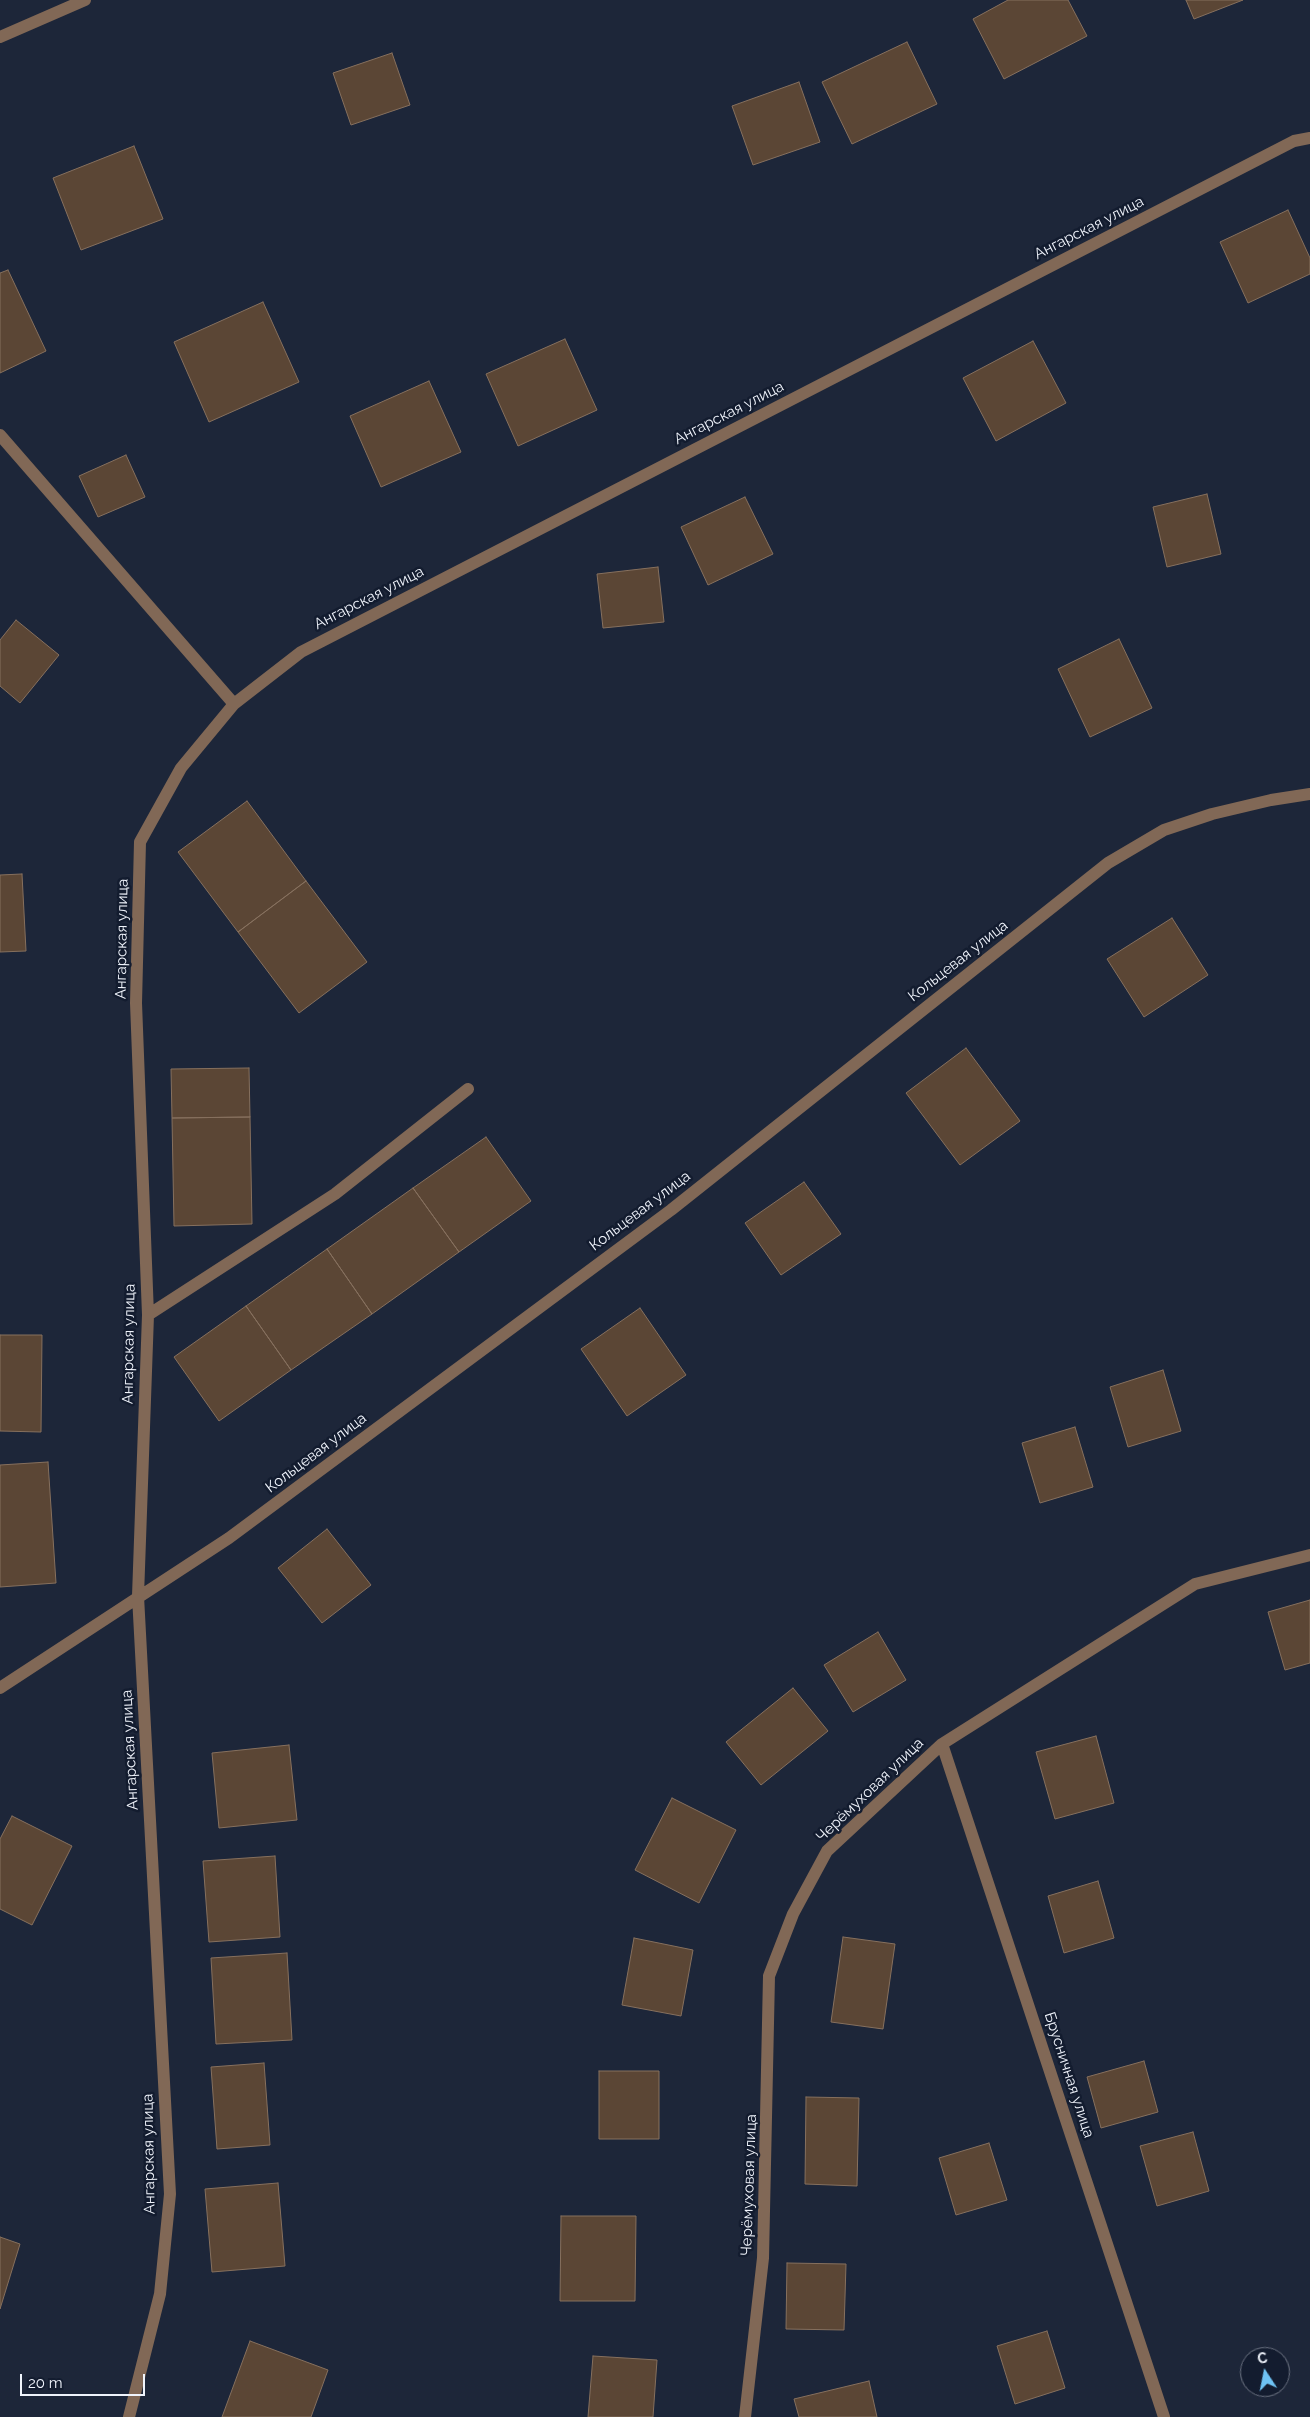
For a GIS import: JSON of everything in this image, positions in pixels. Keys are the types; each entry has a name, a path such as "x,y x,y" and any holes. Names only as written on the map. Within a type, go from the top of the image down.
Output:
{"street":[{"path":"0,37 85,0"},
{"name":"Ангарская улица","path":"129,2417 160,2294 170,2194 138,1596 148,1316 136,1003 140,842 181,768 234,704 301,652 1285,145 1310,138"},
{"path":"0,435 234,704"},
{"name":"Кольцевая улица","path":"0,1688 229,1538 671,1210 1108,863 1164,830 1212,814 1271,800 1310,794"},
{"path":"148,1316 335,1194 468,1089"},
{"name":"Черёмуховая улица","path":"745,2417 763,2258 769,1976 793,1914 827,1851 942,1744 1195,1584 1310,1555"},
{"name":"Брусничная улица","path":"942,1744 1164,2417"}],"building":[{"path":"1008,0 1068,0 1087,36 1004,79 973,19"},
{"path":"1186,0 1243,0 1194,19"},
{"path":"907,42 937,104 852,144 822,82"},
{"path":"392,53 410,105 351,125 333,73"},
{"path":"799,82 820,142 753,165 732,106"},
{"path":"134,146 163,219 81,250 53,178"},
{"path":"1288,210 1310,258 1310,274 1248,303 1220,242"},
{"path":"8,270 46,351 0,373 0,273"},
{"path":"263,302 299,382 209,422 174,342"},
{"path":"565,339 597,410 518,446 486,374"},
{"path":"1033,341 1066,403 996,441 963,378"},
{"path":"429,381 461,452 381,487 350,416"},
{"path":"126,455 145,497 98,517 79,476"},
{"path":"1207,494 1221,554 1167,567 1153,507"},
{"path":"745,497 773,554 708,585 681,527"},
{"path":"658,567 664,622 603,628 597,574"},
{"path":"16,620 59,655 20,703 0,686 0,640"},
{"path":"1119,639 1152,708 1090,737 1058,669"},
{"path":"247,801 306,881 238,932 178,852"},
{"path":"22,874 26,951 0,952 0,875"},
{"path":"306,881 367,962 299,1013 238,932"},
{"path":"1172,918 1208,975 1144,1017 1107,959"},
{"path":"966,1048 1020,1121 960,1165 906,1093"},
{"path":"249,1068 250,1117 172,1118 171,1069"},
{"path":"250,1117 252,1224 174,1226 172,1118"},
{"path":"486,1137 531,1201 459,1252 413,1188"},
{"path":"804,1182 841,1234 781,1275 745,1223"},
{"path":"413,1188 459,1252 372,1314 327,1249"},
{"path":"327,1249 372,1314 291,1370 246,1306"},
{"path":"246,1306 291,1370 219,1421 174,1357"},
{"path":"640,1308 686,1375 627,1416 581,1349"},
{"path":"0,1335 42,1335 41,1432 0,1431"},
{"path":"1163,1370 1181,1431 1128,1447 1110,1387"},
{"path":"1075,1427 1093,1487 1040,1503 1022,1443"},
{"path":"48,1462 56,1583 0,1587 0,1465"},
{"path":"327,1529 371,1585 322,1623 278,1568"},
{"path":"1310,1600 1310,1663 1285,1670 1268,1612"},
{"path":"878,1632 906,1680 853,1712 824,1665"},
{"path":"793,1688 828,1731 761,1785 726,1742"},
{"path":"1096,1736 1114,1803 1055,1819 1036,1752"},
{"path":"289,1745 297,1820 219,1828 212,1753"},
{"path":"672,1798 736,1830 699,1903 635,1870"},
{"path":"12,1816 72,1846 32,1925 0,1909 0,1839"},
{"path":"275,1856 280,1937 209,1942 203,1861"},
{"path":"1098,1881 1114,1938 1064,1953 1048,1896"},
{"path":"843,1937 895,1944 883,2029 831,2022"},
{"path":"634,1938 693,1950 681,2016 622,2005"},
{"path":"287,1953 292,2040 216,2044 211,1958"},
{"path":"1144,2061 1158,2112 1101,2128 1087,2077"},
{"path":"264,2063 270,2145 217,2149 211,2067"},
{"path":"599,2071 659,2071 659,2139 599,2139"},
{"path":"806,2097 859,2098 857,2186 805,2184"},
{"path":"1193,2132 1209,2191 1157,2206 1140,2146"},
{"path":"989,2143 1007,2200 956,2215 939,2158"},
{"path":"278,2183 285,2266 212,2272 205,2189"},
{"path":"561,2216 636,2216 635,2301 560,2301"},
{"path":"0,2237 20,2244 0,2309"},
{"path":"787,2263 846,2264 844,2330 786,2329"},
{"path":"1047,2331 1065,2388 1015,2404 997,2346"},
{"path":"250,2341 328,2370 311,2417 222,2417"},
{"path":"593,2356 657,2360 653,2417 588,2417"},
{"path":"869,2381 877,2417 799,2417 794,2399"}]}
